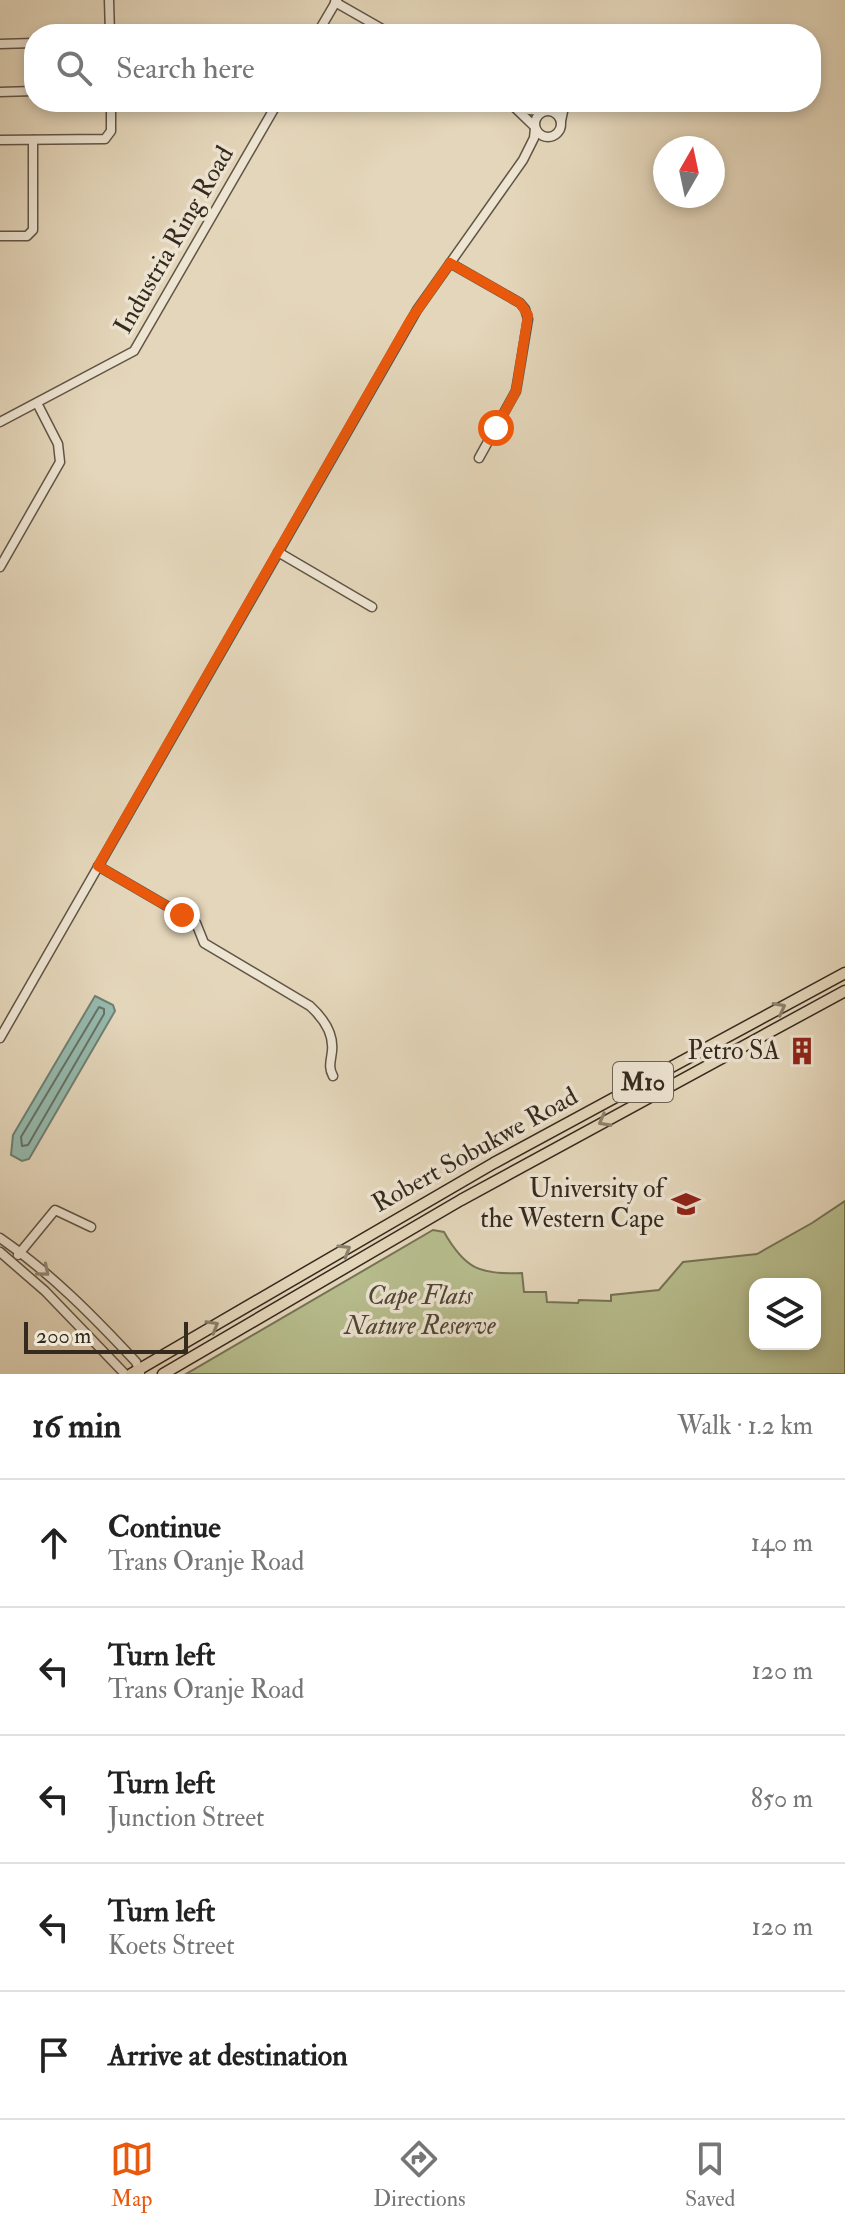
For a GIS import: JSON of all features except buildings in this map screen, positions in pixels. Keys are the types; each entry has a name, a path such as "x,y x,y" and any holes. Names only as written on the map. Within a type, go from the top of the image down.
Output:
{"main road":[{"name":"Robert Sobukwe Road","path":"134,1373 494,1163 845,973"},
{"name":"Robert Sobukwe Road","path":"163,1374 461,1200 845,991"}],"street":[{"path":"109,0 110,24"},
{"path":"323,24 336,1 374,24"},
{"path":"0,44 24,43"},
{"path":"0,92 24,91"},
{"path":"0,140 103,139 109,136 110,112"},
{"name":"Industria Ring Road","path":"0,422 134,351 272,112"},
{"path":"520,112 543,136 551,137"},
{"path":"0,1038 417,310 523,160 534,138 537,115 543,112"},
{"path":"550,112 556,113 561,122"},
{"path":"523,160 558,132 563,112"},
{"path":"0,236 28,236 33,230 33,140"},
{"path":"450,263 520,303 528,319 515,395 479,458"},
{"path":"0,567 60,462 58,444 37,403"},
{"path":"278,552 372,607"},
{"path":"98,866 196,923 203,942 304,1001 317,1012 331,1037 330,1066 333,1076"},
{"path":"12,1262 55,1210 91,1227"},
{"path":"0,1238 84,1308 136,1362 134,1373"},
{"path":"0,1252 134,1373"},
{"path":"72,1319 84,1308"}],"green space":[{"name":"Cape Flats Nature Reserve","path":"845,1201 845,1374 186,1374 433,1230 444,1232 459,1254 475,1267 495,1273 522,1273 524,1292 546,1292 547,1302 611,1301 611,1295 659,1290 683,1262 757,1254"}],"water":[{"path":"95,996 113,1005 115,1011 29,1159 22,1161 11,1155 13,1135"}],"place":[{"name":"Petro SA","path":"802,1051"},
{"name":"University of the Western Cape","path":"686,1204"}],"route":[{"path":"182,915 98,866 411,319 450,263 520,303 528,315 515,395 496,428"}]}
